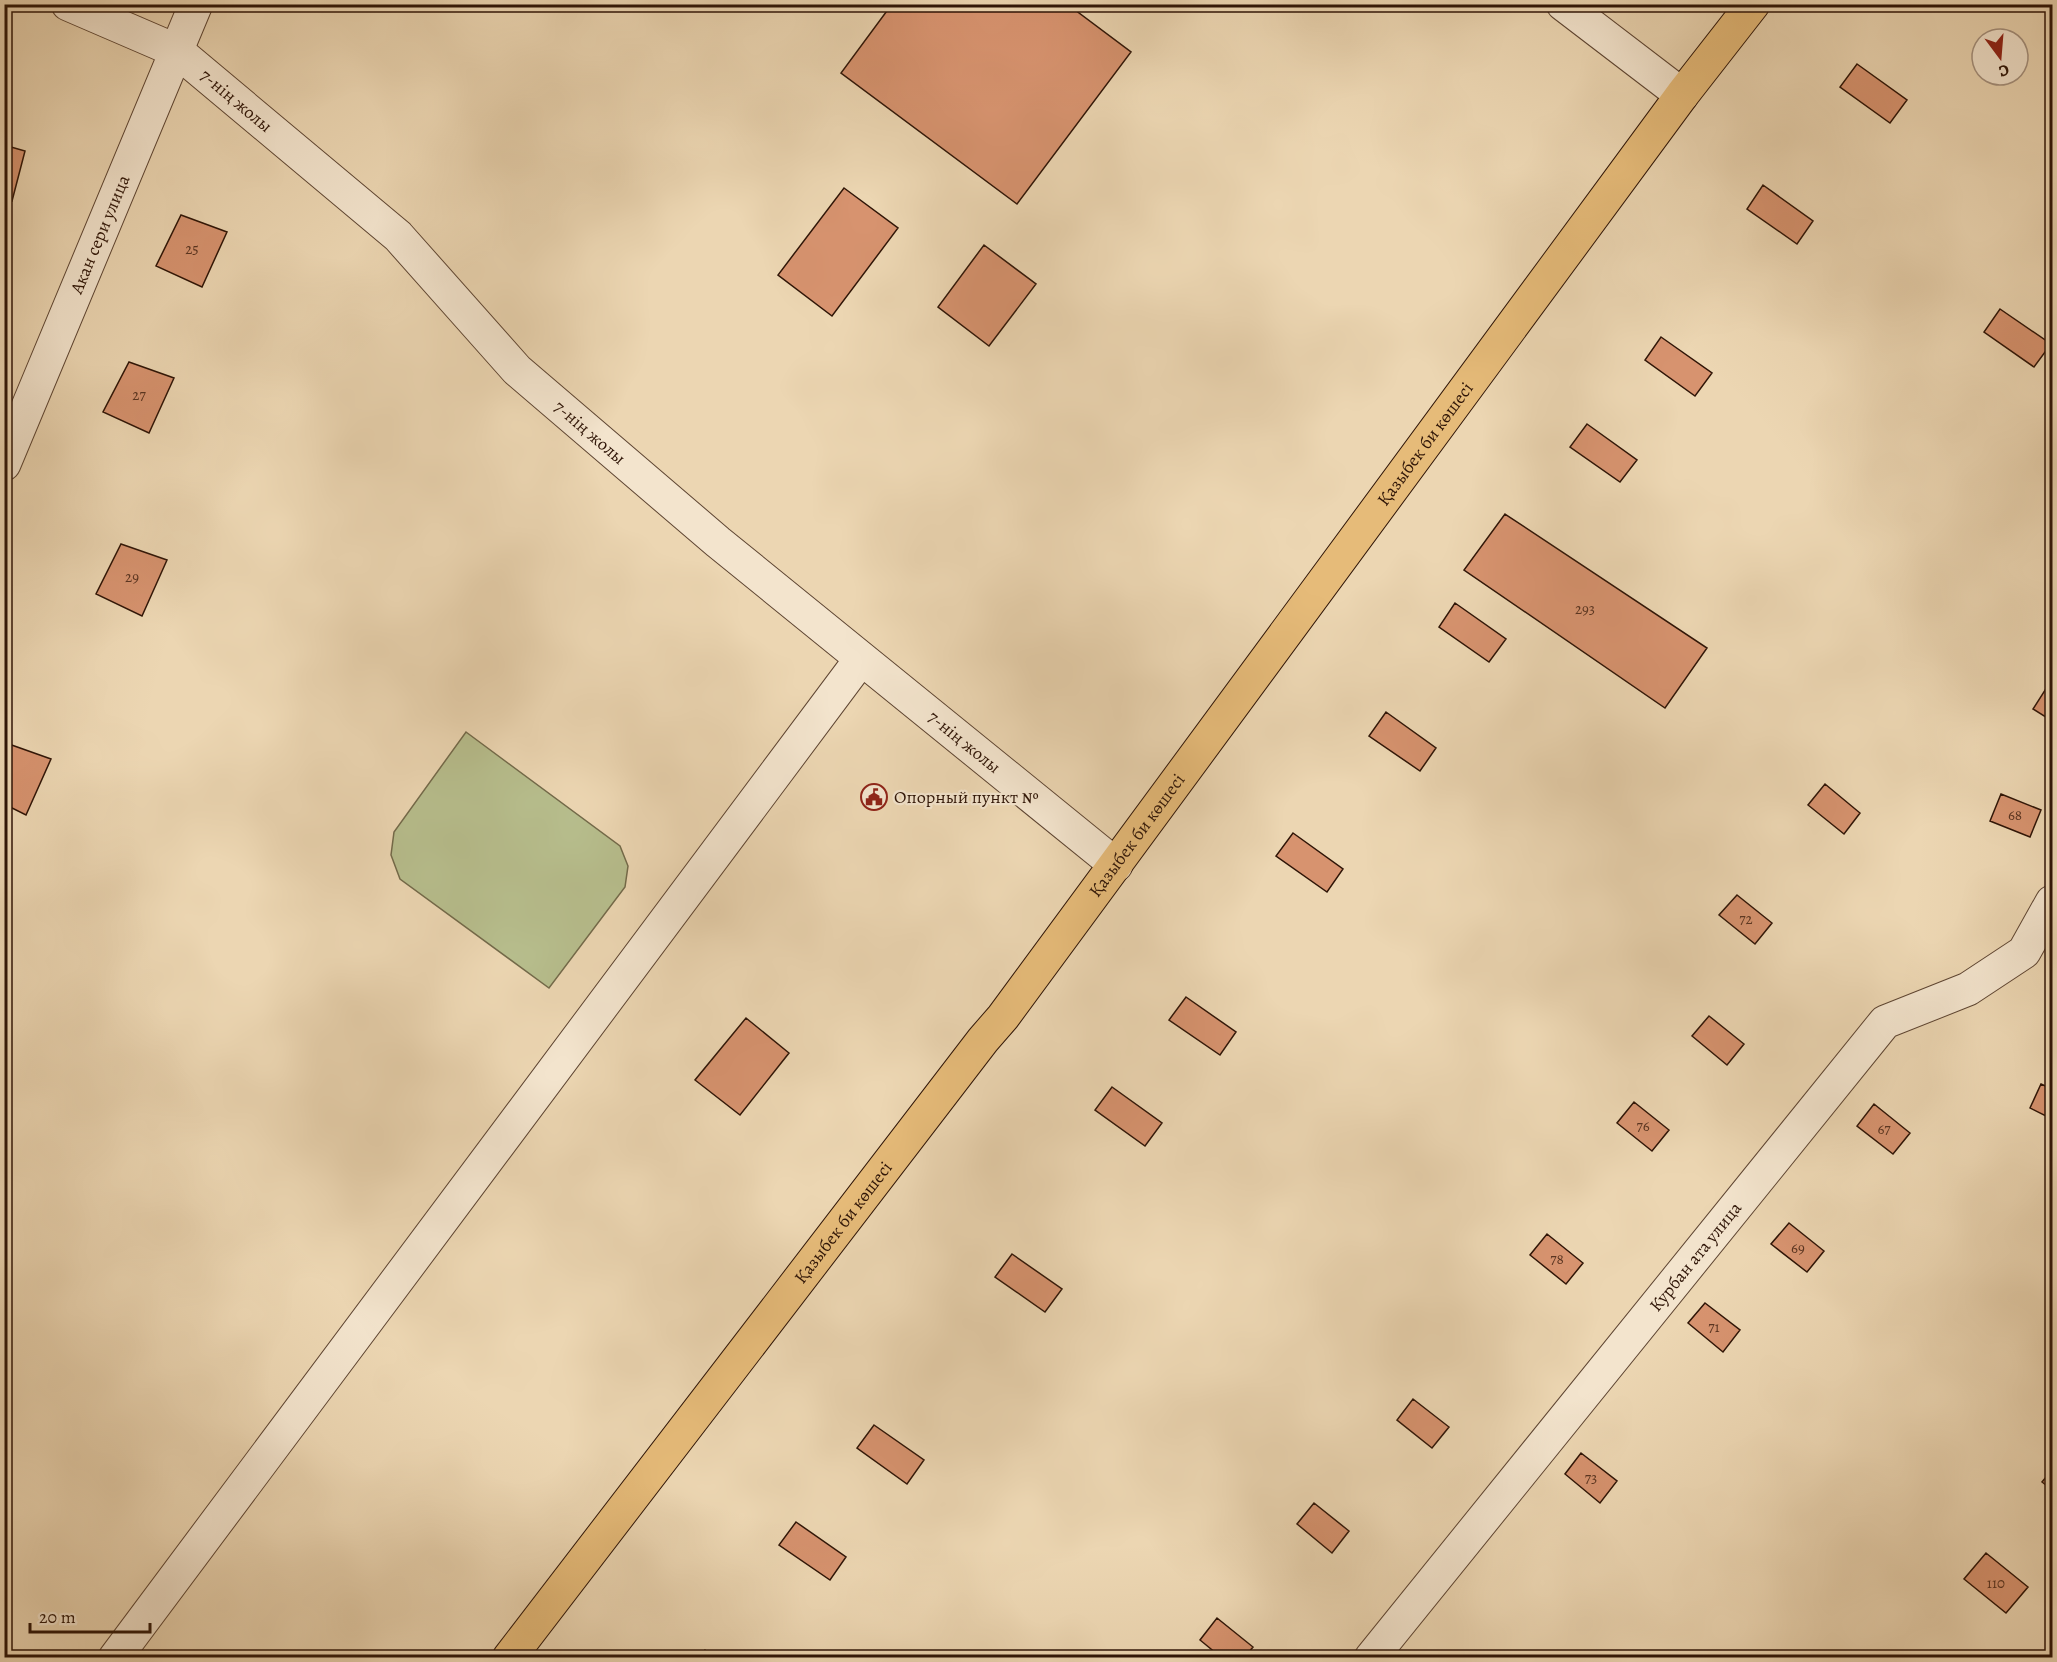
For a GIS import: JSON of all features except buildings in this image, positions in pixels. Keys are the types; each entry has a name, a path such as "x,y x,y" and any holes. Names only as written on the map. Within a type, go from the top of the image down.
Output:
{"main road":[{"name":"Қазыбек би көшесі","path":"509,1658 983,1040 1003,1017 1682,96 1753,4"}],"street":[{"name":"7-нің жолы","path":"69,4 177,51 398,236 517,370 718,542 1116,865"},
{"name":"Акан сери улица","path":"4,464 196,4"},
{"path":"1563,4 1682,96"},
{"path":"115,1658 861,659"},
{"name":"Курбан ата улица","path":"1371,1658 1885,1022 1968,989 2024,952 2052,902"}],"green space":[{"path":"466,732 620,846 628,866 625,887 549,988 400,879 391,855 394,832"}],"place":[{"name":"Опорный пункт №","path":"874,797"}]}
